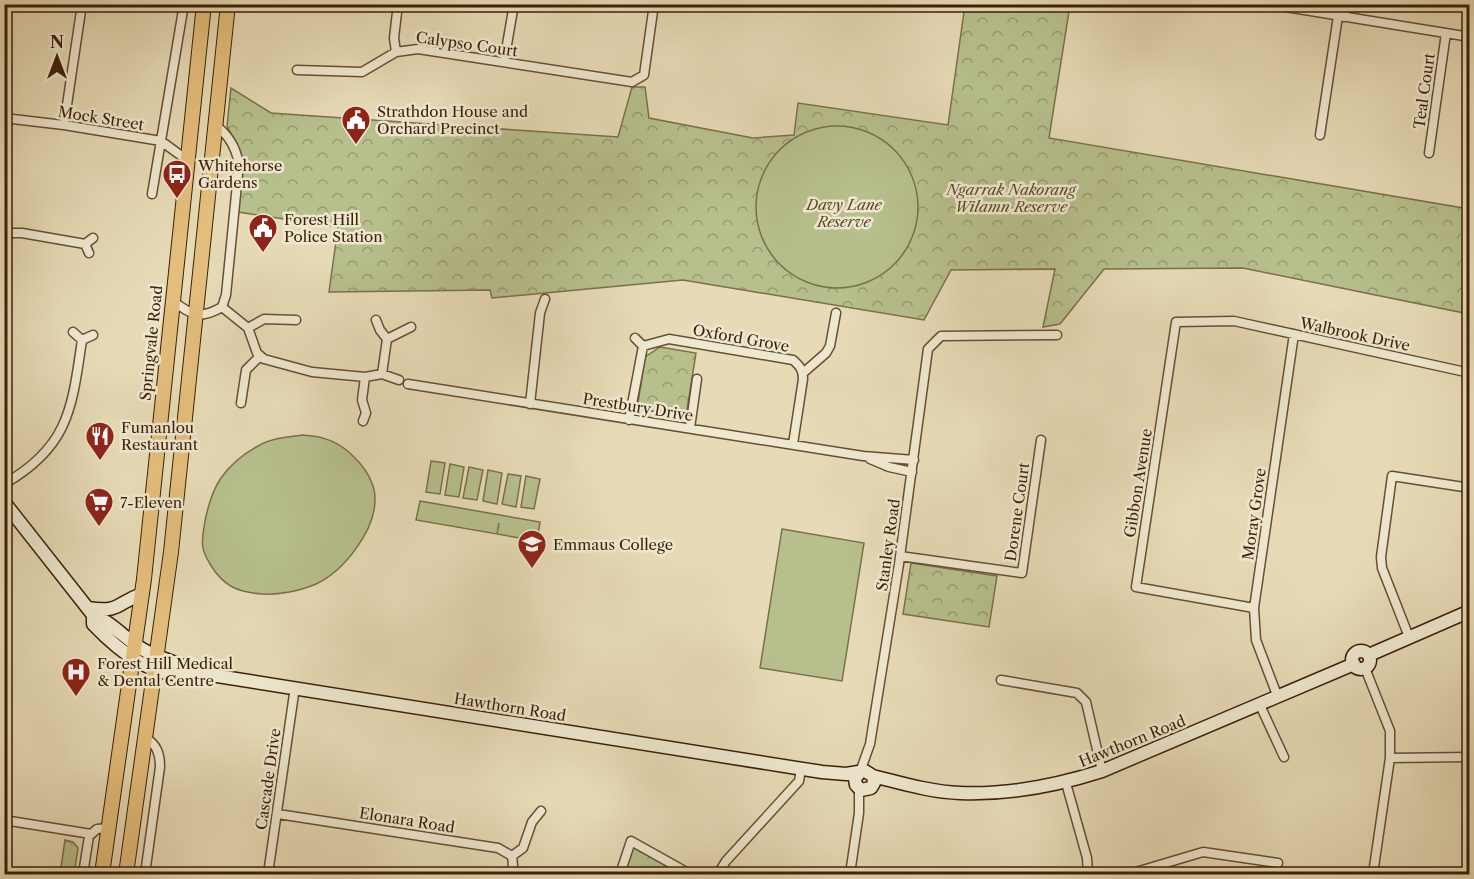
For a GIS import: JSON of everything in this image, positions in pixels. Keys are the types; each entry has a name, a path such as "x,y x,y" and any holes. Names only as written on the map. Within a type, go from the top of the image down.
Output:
{"highway":[{"name":"Springvale Road","path":"102,874 142,594 204,4"},
{"path":"126,874 172,542 228,4"}],"main road":[{"name":"Hawthorn Road","path":"4,502 90,611 93,624 119,648 134,651 156,663 184,666 192,672 801,769 846,774 865,781 958,793 998,793 1066,783 1102,771 1277,695 1359,666 1354,656 1358,652 1369,655 1409,637"},
{"path":"90,611 114,609 142,594"},
{"path":"1409,637 1470,611"}],"street":[{"path":"64,125 82,4"},
{"path":"152,194 184,4"},
{"path":"396,52 394,38 398,4"},
{"path":"504,62 514,4"},
{"name":"Calypso Court","path":"297,70 362,72 396,52 418,49 632,82 644,75 654,4"},
{"path":"1267,4 1470,37"},
{"path":"1320,135 1341,17 1346,4"},
{"name":"Teal Court","path":"1429,153 1446,33"},
{"name":"Mock Street","path":"4,118 161,141 187,160"},
{"path":"172,301 186,312 195,315 208,314 222,307 226,295 239,164 234,147 224,131 215,125"},
{"path":"4,233 22,233 85,244 93,238"},
{"path":"85,244 89,253"},
{"path":"530,404 540,313 545,299"},
{"path":"222,307 248,328 260,356 277,364 301,370 365,377 382,374 399,380"},
{"path":"793,444 803,373 826,353 830,346 836,313"},
{"path":"248,328 264,319 296,320"},
{"path":"376,320 387,339 382,374"},
{"name":"Walbrook Drive","path":"1234,321 1470,373"},
{"name":"Gibbon Avenue","path":"1234,321 1176,322 1136,587 1254,608"},
{"path":"387,339 411,327"},
{"path":"73,332 82,340"},
{"name":"Moray Grove","path":"1277,695 1256,640 1254,608 1294,334"},
{"path":"82,340 93,335"},
{"name":"Stanley Road","path":"850,874 900,556 928,349 941,336 1057,335"},
{"path":"629,420 643,346 635,338"},
{"name":"Oxford Grove","path":"643,346 669,339 793,360 803,373"},
{"path":"4,484 40,459 59,433 72,405 82,340"},
{"path":"241,403 246,370 260,356"},
{"path":"363,421 366,413 362,400 365,377"},
{"path":"690,428 697,379"},
{"name":"Prestbury Drive","path":"408,384 864,456 914,460"},
{"name":"Dorene Court","path":"900,556 1022,573 1041,440"},
{"name":"Prestbury Drive","path":"864,456 889,467 912,472"},
{"path":"1409,637 1382,568 1381,556 1392,476 1470,488"},
{"path":"1359,666 1384,711 1390,730 1390,758 1373,874"},
{"path":"1001,680 1077,693 1086,702 1102,771"},
{"name":"Cascade Drive","path":"268,874 295,687"},
{"path":"1259,703 1284,758"},
{"path":"145,874 160,767 158,750 146,738"},
{"path":"1390,758 1470,757"},
{"path":"718,874 726,861 799,781 801,769"},
{"path":"1066,783 1087,858 1088,874"},
{"path":"510,874 513,865 512,856 523,848 532,822 541,811"},
{"name":"Elonara Road","path":"278,814 498,848 512,856"},
{"path":"4,820 91,834"},
{"path":"83,874 91,834 97,829 109,828"},
{"path":"620,874 633,830"},
{"path":"631,841 690,874"},
{"path":"1129,874 1203,852 1278,863"}],"green space":[{"name":"Davy Lane Reserve","path":"965,5 1070,5 1049,138 1469,209 1469,314 1243,268 1104,269 1060,324 1043,327 1055,269 951,270 924,320 683,280 492,298 490,290 329,292 338,227 238,212 240,152 227,126 231,88 271,113 618,137 632,87 645,87 649,118 753,138 794,135 798,103 948,125"},
{"path":"837,126 868,132 894,150 912,176 918,207 912,238 894,264 868,282 837,288 806,282 780,264 762,238 756,207 762,176 780,150 806,132"},
{"path":"660,347 696,353 686,416 637,409 645,357"},
{"path":"302,435 324,438 337,444 349,452 369,476 375,492 374,510 364,536 337,570 316,584 296,591 275,594 253,593 231,586 215,572 203,550 203,531 213,493 225,473 248,452 268,441"},
{"path":"431,461 445,463 440,494 426,492"},
{"path":"450,464 464,467 459,497 445,495"},
{"path":"469,467 483,470 477,500 463,498"},
{"path":"488,470 502,473 497,504 483,501"},
{"path":"508,474 521,476 516,507 502,504"},
{"path":"526,476 540,479 534,509 521,507"},
{"path":"420,501 540,522 537,541 416,520"},
{"path":"782,529 864,543 842,681 760,668"},
{"path":"911,563 997,576 989,627 903,614"},
{"path":"65,840 73,842 78,848 74,874 60,874"},
{"path":"633,845 682,874 624,874"}],"place":[{"name":"Strathdon House and Orchard Precinct","path":"356,146"},
{"name":"Whitehorse Gardens","path":"177,200"},
{"name":"Forest Hill Police Station","path":"263,254"},
{"name":"Fumanlou Restaurant","path":"100,462"},
{"name":"7-Eleven","path":"99,528"},
{"name":"Emmaus College","path":"532,570"},
{"name":"Forest Hill Medical & Dental Centre","path":"76,698"}],"park label":[{"name":"Ngarrak Nakorang Wilamn Reserve","path":"1011,198"}]}
